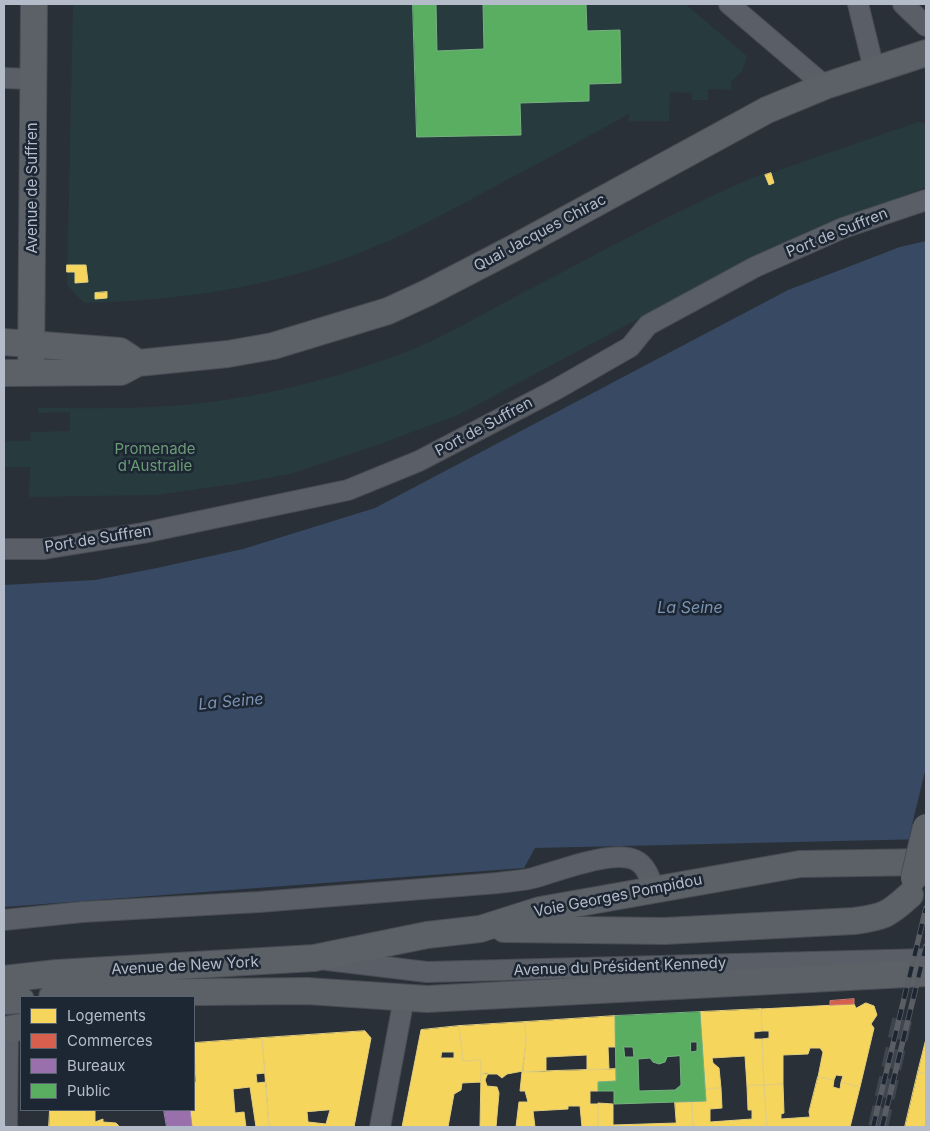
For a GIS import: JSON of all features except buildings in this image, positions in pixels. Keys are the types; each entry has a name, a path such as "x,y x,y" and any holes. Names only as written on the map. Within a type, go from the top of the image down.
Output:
{"main road":[{"name":"Avenue de Suffren","path":"31,372 34,4"},
{"name":"Quai Jacques Chirac","path":"4,373 121,372 138,363 209,356 274,346 388,311 512,249 766,110 825,86 926,53"},
{"path":"4,342 120,351 138,363"},
{"path":"480,929 665,931 880,918 892,911 919,884 926,827"},
{"name":"Voie Georges Pompidou","path":"314,958 426,935 480,929 540,910 800,864 919,884"},
{"name":"Avenue de New York","path":"4,968 54,985 314,958"},
{"name":"Avenue du Président Kennedy","path":"404,998 427,999 568,990 926,973"},
{"name":"Avenue de New York","path":"4,979 99,993 196,995 307,992 404,998"},
{"path":"4,1001 20,1000"}],"street":[{"path":"729,4 825,86"},
{"path":"858,4 874,69"},
{"path":"903,4 926,26"},
{"path":"4,78 32,78"},
{"name":"Port de Suffren","path":"4,549 44,549 142,533 348,490 419,461 555,390 630,347 648,325 755,267 843,228 926,200"},
{"path":"4,920 82,912 259,902 498,883 532,879 568,867 619,856 634,859 642,865 654,889"},
{"name":"Avenue du Président Kennedy","path":"314,958 427,972 926,959"},
{"path":"380,1127 404,998"},
{"path":"7,1127 11,1029"}],"green space":[{"path":"73,4 685,4 747,56 742,71 731,82 731,90 708,89 708,100 692,100 692,93 670,92 669,121 629,121 629,114 430,221 367,250 294,275 235,288 145,300 84,303 67,285"},
{"name":"Promenade d'Australie","path":"918,122 926,124 926,187 858,213 777,248 698,287 458,415 290,474 156,495 29,497 30,467 4,467 4,441 30,441 31,432 70,431 70,412 38,413 38,408 137,408 201,403 264,393 356,369 441,337 637,233 732,187 764,173 765,175"}],"water":[{"name":"La Seine","path":"926,241 926,839 535,848 524,868 4,907 4,585 95,580 157,568 243,549 375,508 788,290 900,247"}],"pier":[{"path":"926,767 926,842 908,842 911,829"}],"tunnel":[{"path":"878,1127 903,1016"}],"railway":[{"path":"873,1127 926,908"},
{"path":"882,1127 926,946"}]}
